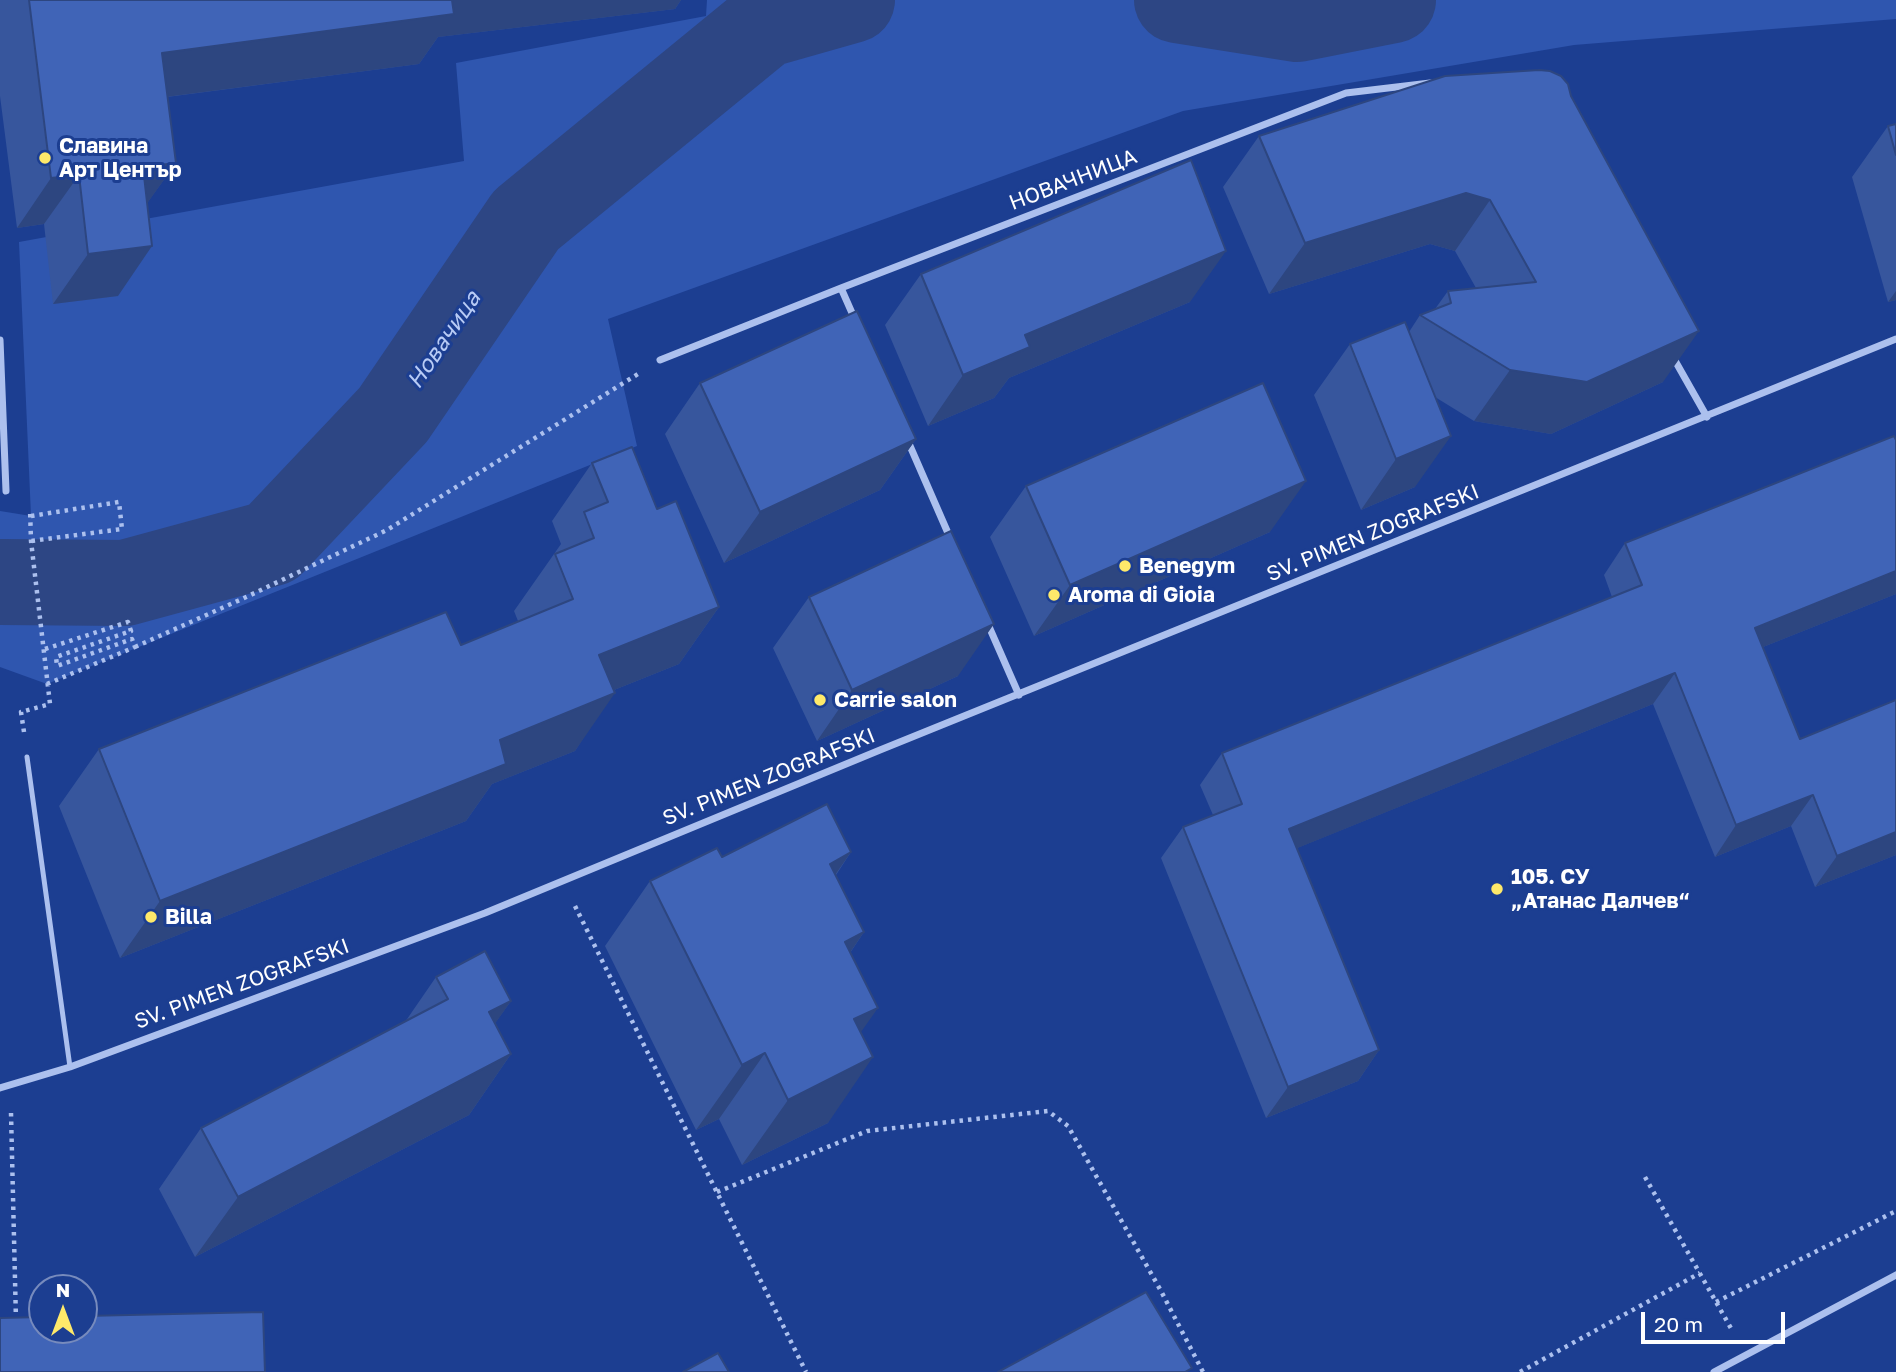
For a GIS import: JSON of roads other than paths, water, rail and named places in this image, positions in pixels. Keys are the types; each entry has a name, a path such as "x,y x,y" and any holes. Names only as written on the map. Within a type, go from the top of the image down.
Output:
{"street":[{"name":"НОВАЧНИЦА","path":"660,360 1346,93 1441,81"},
{"path":"841,288 858,326"},
{"name":"SV. PIMEN ZOGRAFSKI","path":"0,1088 70,1066 472,918 1896,339"},
{"path":"0,340 3,491"},
{"path":"1666,345 1707,417"},
{"path":"902,428 952,542"},
{"path":"985,618 1019,695"},
{"path":"1714,1372 1896,1275"}],"lane":[{"path":"27,757 70,1066"}],"waterway":[{"name":"Новачица","path":"0,582 125,583 272,543 393,415 526,220 764,25 852,0"},
{"name":"Новачица","path":"1177,0 1297,19 1393,0"}],"place":[{"name":"Славина Арт Център","path":"45,158"},
{"name":"Benegym","path":"1125,566"},
{"name":"Aroma di Gioia","path":"1054,595"},
{"name":"Carrie salon","path":"820,700"},
{"name":"105. СУ „Атанас Далчев“","path":"1497,889"},
{"name":"Billa","path":"151,917"}]}
